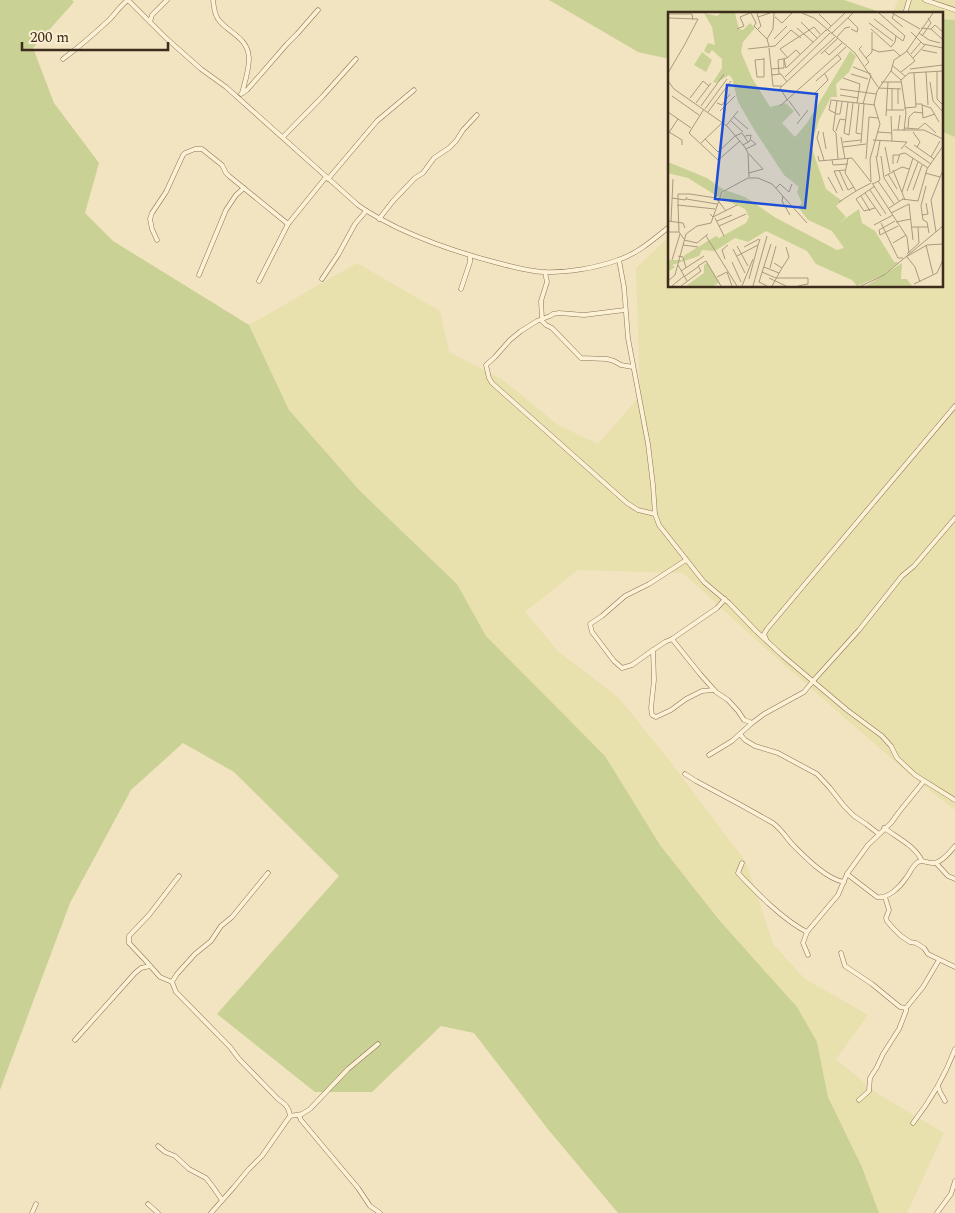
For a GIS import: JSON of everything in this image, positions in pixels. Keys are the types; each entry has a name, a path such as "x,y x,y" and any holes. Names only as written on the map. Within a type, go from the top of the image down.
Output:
{"street":[{"path":"63,59 91,38 122,4 128,0 201,68 240,96 327,178 366,211 420,238 470,256 527,270 545,272 575,270 619,260 632,254 668,227"},
{"path":"150,22 152,15 168,0"},
{"path":"213,0 214,12 217,18 242,40 247,48 249,57 248,69 240,96"},
{"path":"924,0 955,10"},
{"path":"240,96 318,10"},
{"path":"144,16 152,15"},
{"path":"283,137 356,59"},
{"path":"260,281 288,224 377,121 414,90"},
{"path":"379,219 393,201 423,173 434,158 456,141 477,115"},
{"path":"157,240 150,219 152,213 166,192 183,155 195,149 202,149 222,165 229,176 288,224"},
{"path":"199,275 226,210 236,195 244,188"},
{"path":"322,279 355,224 366,211"},
{"path":"461,289 470,262 470,256"},
{"path":"619,260 624,287 628,338 648,444 659,525 711,588 756,631 813,681 882,736 897,758 915,776 955,800"},
{"path":"545,272 547,282 541,301 541,319 546,325 552,328 581,358 607,359 621,365 633,367"},
{"path":"625,310 584,315 553,314 521,331 486,365 492,383 627,503 638,510 656,514"},
{"path":"767,640 764,634 767,629 955,406"},
{"path":"709,755 732,741 752,722 764,714 804,692 859,630 902,576 914,566 955,518"},
{"path":"686,560 649,584 625,596 590,624 592,632 614,661 622,668 632,665 717,608 725,600"},
{"path":"756,631 767,629"},
{"path":"672,639 714,690 728,700 744,720 752,722"},
{"path":"653,650 654,691 652,715 656,717 702,691 714,690"},
{"path":"740,734 745,740 755,746 778,753 817,774 854,816 879,834"},
{"path":"685,774 773,823 812,862 832,878 844,882"},
{"path":"808,955 803,943 807,932 838,895 847,874 868,844 891,823 924,781"},
{"path":"884,828 914,849 922,861"},
{"path":"847,874 880,898 885,897 901,884 916,863 922,861 936,863 955,846"},
{"path":"742,863 738,873 752,888 793,924 807,932"},
{"path":"936,863 948,876 955,879"},
{"path":"172,982 210,941 221,926 232,917 268,873"},
{"path":"172,982 160,977 129,943 129,936 149,915 179,876"},
{"path":"885,897 888,910 886,918 892,928 910,942 924,948 928,954 955,967"},
{"path":"840,953 845,966 872,984 900,1007 906,1008"},
{"path":"859,1100 869,1091 870,1078 899,1029 906,1008 923,986 939,960"},
{"path":"75,1040 135,973 142,968 150,966"},
{"path":"172,982 176,992 230,1047 239,1059 286,1105 290,1116"},
{"path":"210,1213 262,1156 290,1116 299,1115 310,1109 348,1069 378,1044"},
{"path":"913,1123 925,1108 938,1086 955,1049"},
{"path":"938,1086 945,1101"},
{"path":"299,1115 301,1120 358,1188 370,1206 380,1213"},
{"path":"158,1146 165,1152 175,1156 188,1169 206,1178 222,1200"},
{"path":"936,1213 951,1194 955,1182"},
{"path":"32,1213 36,1204"},
{"path":"148,1204 158,1213"}],"shaded area":[{"path":"898,0 955,0 955,20 942,19 942,12 893,12"},
{"path":"942,131 955,137 955,810 909,774 683,573 578,570 525,612 558,651 619,698 669,760 746,862 773,944 805,979 868,1015 836,1059 878,1094 944,1133 907,1213 879,1213 862,1166 828,1097 817,1042 660,845 605,756 486,636 457,584 360,491 289,410 249,325 357,263 440,311 449,352 503,380 558,425 598,444 640,396 636,268 668,238 668,288 942,288"}],"green space":[{"path":"0,0 72,0 74,2 33,48 54,103 99,163 85,213 113,241 249,325 289,410 360,491 457,584 486,636 605,756 660,845 720,921 797,1007 817,1042 828,1097 862,1167 879,1213 618,1213 547,1128 474,1033 441,1026 372,1092 315,1092 217,1014 339,876 234,772 183,743 131,790 70,903 0,1090"},
{"path":"549,0 844,0 880,12 668,12 668,59 638,52"},
{"path":"942,19 955,20 955,137 942,131"}]}
